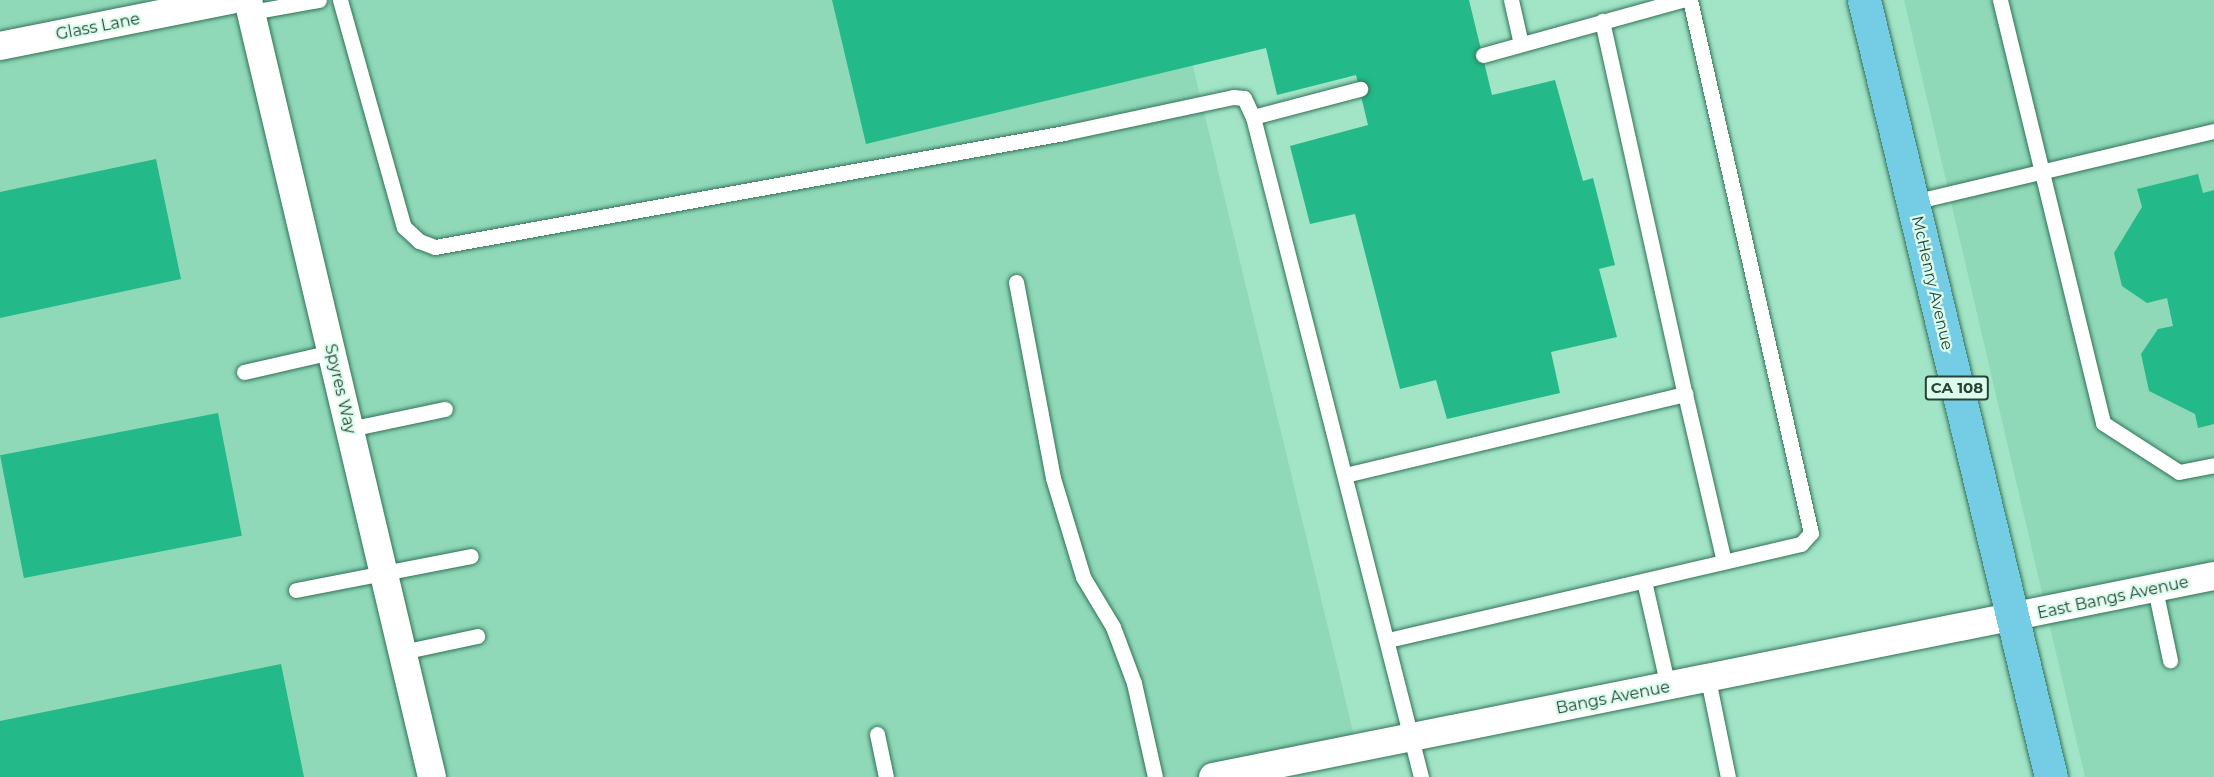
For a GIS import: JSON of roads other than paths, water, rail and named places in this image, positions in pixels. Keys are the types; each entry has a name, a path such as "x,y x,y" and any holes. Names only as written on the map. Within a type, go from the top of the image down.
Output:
{"main road":[{"name":"McHenry Avenue","path":"1864,0 2050,777"}],"street":[{"name":"Glass Lane","path":"0,46 243,4"},
{"name":"Spyres Way","path":"243,4 331,352 432,777"},
{"name":"East Bangs Avenue","path":"2013,619 2214,576"},
{"name":"Bangs Avenue","path":"1213,777 2013,619"}],"lane":[{"path":"243,4 319,0"},
{"path":"340,0 405,227 419,241 435,246 1064,134 1233,97 1244,98 1253,117 1413,737 1421,777"},
{"path":"1511,0 1521,44"},
{"path":"1483,55 1681,0"},
{"path":"1388,640 1801,544 1811,533 1690,0"},
{"path":"2000,0 2103,423 2179,472 2214,465"},
{"path":"1602,21 1724,562"},
{"path":"1253,117 1360,88"},
{"path":"1913,202 2214,131"},
{"path":"1016,282 1053,478 1083,577 1113,627 1134,683 1155,777"},
{"path":"244,372 331,352"},
{"path":"1345,475 1685,394"},
{"path":"349,429 445,409"},
{"path":"296,590 384,575 471,556"},
{"path":"1644,581 1668,687"},
{"path":"2155,589 2170,660"},
{"path":"402,652 477,636"},
{"path":"1708,679 1728,777"},
{"path":"877,734 886,777"}]}
